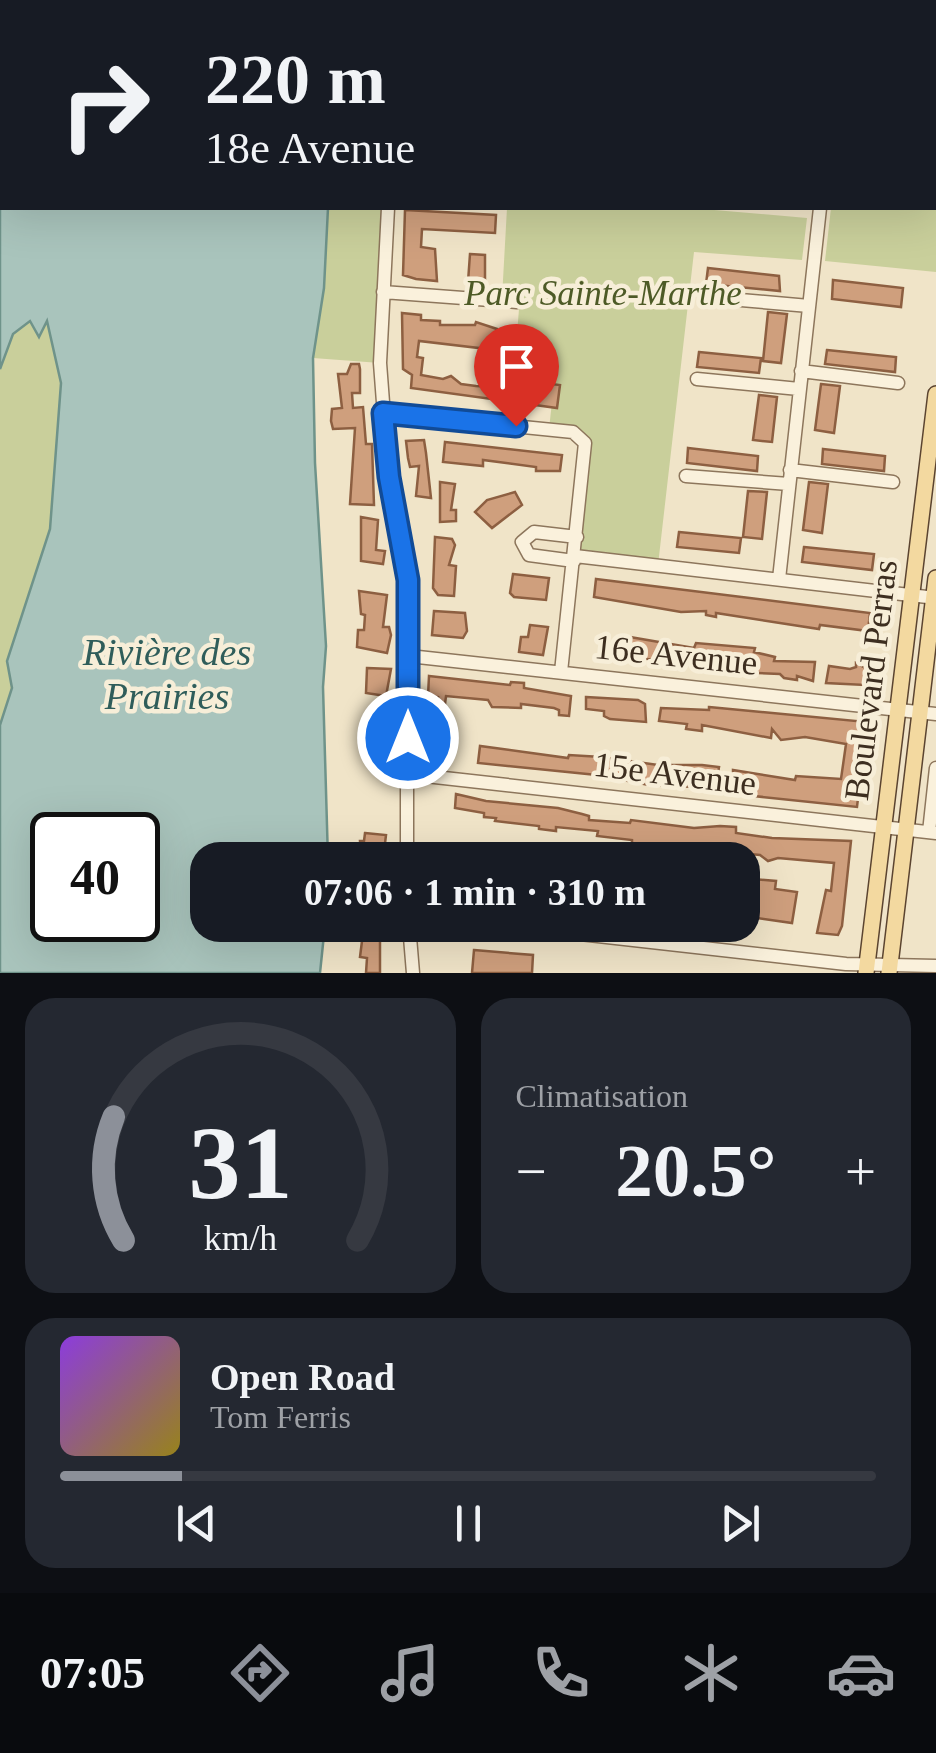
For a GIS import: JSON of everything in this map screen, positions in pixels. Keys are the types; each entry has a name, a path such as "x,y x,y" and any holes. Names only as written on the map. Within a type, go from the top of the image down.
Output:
{"main road":[{"name":"Boulevard Perras","path":"866,969 936,394"},
{"name":"Boulevard Perras","path":"889,970 905,830 928,713 936,578"}],"street":[{"path":"509,0 520,0"},
{"path":"388,210 380,363 389,477 408,580 407,842"},
{"path":"779,579 820,210"},
{"path":"384,292 517,302"},
{"path":"706,297 809,306"},
{"path":"801,371 898,383"},
{"path":"697,379 799,389"},
{"path":"383,413 573,432 582,438 586,449 561,672"},
{"path":"686,476 893,482"},
{"path":"577,536 534,532 522,542 529,555 935,598"},
{"name":"16e Avenue","path":"409,656 928,713"},
{"path":"933,832 936,768"},
{"name":"15e Avenue","path":"408,774 933,832"},
{"path":"411,942 413,973"},
{"path":"640,942 866,969 936,966"}],"green space":[{"path":"3,210 47,319 61,383 50,529 7,661 12,688 0,725"},
{"path":"328,210 388,210 380,363 313,358 324,288"},
{"name":"Parc Sainte-Marthe","path":"507,210 714,210 807,218 802,260 694,252 658,565 575,556 585,443 549,429 555,375 514,371 519,309 517,302 502,298"},
{"path":"831,210 936,210 936,272 825,261"}],"water":[{"name":"Rivière des Prairies","path":"0,210 328,210 324,288 313,358 326,646 323,687 327,842 190,842 190,942 323,942 320,973 0,973 0,725 12,688 7,661 50,529 61,383 47,321 39,337 30,321 13,334 0,369"}],"building":[{"path":"405,210 496,215 495,233 422,229 421,247 435,249 437,281 416,279 403,275"},
{"path":"470,254 485,255 485,283 468,282"},
{"path":"708,268 779,276 780,291 706,284"},
{"path":"833,280 903,288 901,307 832,299"},
{"path":"768,312 787,314 781,363 763,361"},
{"path":"402,313 440,321 440,325 476,322 497,329 496,350 419,341 421,375 443,379 451,376 461,384 476,386 517,388 517,380 560,385 557,408 411,388 412,375 403,369"},
{"path":"827,350 896,357 895,372 825,364"},
{"path":"699,352 761,358 759,373 697,367"},
{"path":"351,364 359,364 360,369 360,393 352,393 353,408 363,407 366,444 372,444 374,505 350,504 355,428 333,429 331,421 332,409 342,408 338,374 347,374"},
{"path":"821,384 840,386 834,433 815,430"},
{"path":"759,395 777,397 772,442 753,440"},
{"path":"424,440 431,498 416,496 419,466 410,467 408,458 406,441"},
{"path":"445,442 562,455 560,471 536,471 536,467 483,460 483,466 443,462"},
{"path":"688,448 758,456 757,471 687,463"},
{"path":"823,449 885,456 884,471 822,464"},
{"path":"440,482 455,484 451,510 456,510 456,521 440,522"},
{"path":"809,482 828,484 822,533 803,530"},
{"path":"748,491 767,492 762,539 743,537"},
{"path":"515,492 522,505 492,528 475,512 487,500"},
{"path":"361,517 378,520 376,550 385,551 383,564 361,561"},
{"path":"679,532 741,538 739,553 677,547"},
{"path":"435,537 452,539 455,545 449,565 456,566 454,596 438,595 433,588"},
{"path":"804,547 874,554 872,570 802,562"},
{"path":"513,574 549,578 546,600 514,597 510,593"},
{"path":"596,579 870,613 868,631 820,625 819,629 716,613 716,617 706,615 706,611 681,612 594,597"},
{"path":"359,591 387,595 383,627 389,627 391,635 387,653 357,647 358,630 364,630 365,615 361,614"},
{"path":"434,611 465,613 467,631 463,638 432,635"},
{"path":"530,625 548,627 543,655 519,652 521,637 528,637"},
{"path":"630,637 694,648 696,643 755,648 754,652 775,657 774,661 815,662 813,681 627,657"},
{"path":"856,663 867,669 865,685 826,683 829,666 850,669"},
{"path":"367,668 391,669 386,696 366,693"},
{"path":"429,676 510,685 524,683 524,688 571,696 569,716 559,715 554,708 521,704 521,708 492,707 488,700 446,696 445,704 437,703 438,697 428,696"},
{"path":"586,697 638,700 645,704 646,722 610,719 604,711 586,709"},
{"path":"709,707 867,722 857,807 744,795 744,789 649,785 597,775 478,763 480,746 568,758 569,755 658,765 702,765 719,767 718,773 733,774 733,770 795,780 796,776 841,779 846,744 805,737 781,740 772,729 771,738 702,725 702,731 686,729 687,724 659,721 661,708"},
{"path":"364,717 388,718 386,755 363,754"},
{"path":"429,721 447,722 444,764 428,762 428,751 442,741 427,739"},
{"path":"456,794 558,808 589,816 589,820 736,827 736,833 772,838 851,841 842,926 838,935 817,933 826,890 831,891 834,863 778,858 768,861 760,855 760,842 632,842 597,836 598,831 556,827 556,831 495,821 496,818 484,817 484,813 455,808"},
{"path":"365,833 386,835 385,842 360,842"},
{"path":"760,880 776,881 775,889 797,892 792,923 760,919"},
{"path":"362,942 380,942 380,973 366,973 367,958 360,957"},
{"path":"474,950 533,955 532,973 472,973"}],"route":[{"path":"408,738 408,580 389,477 383,413 516,426"}]}
